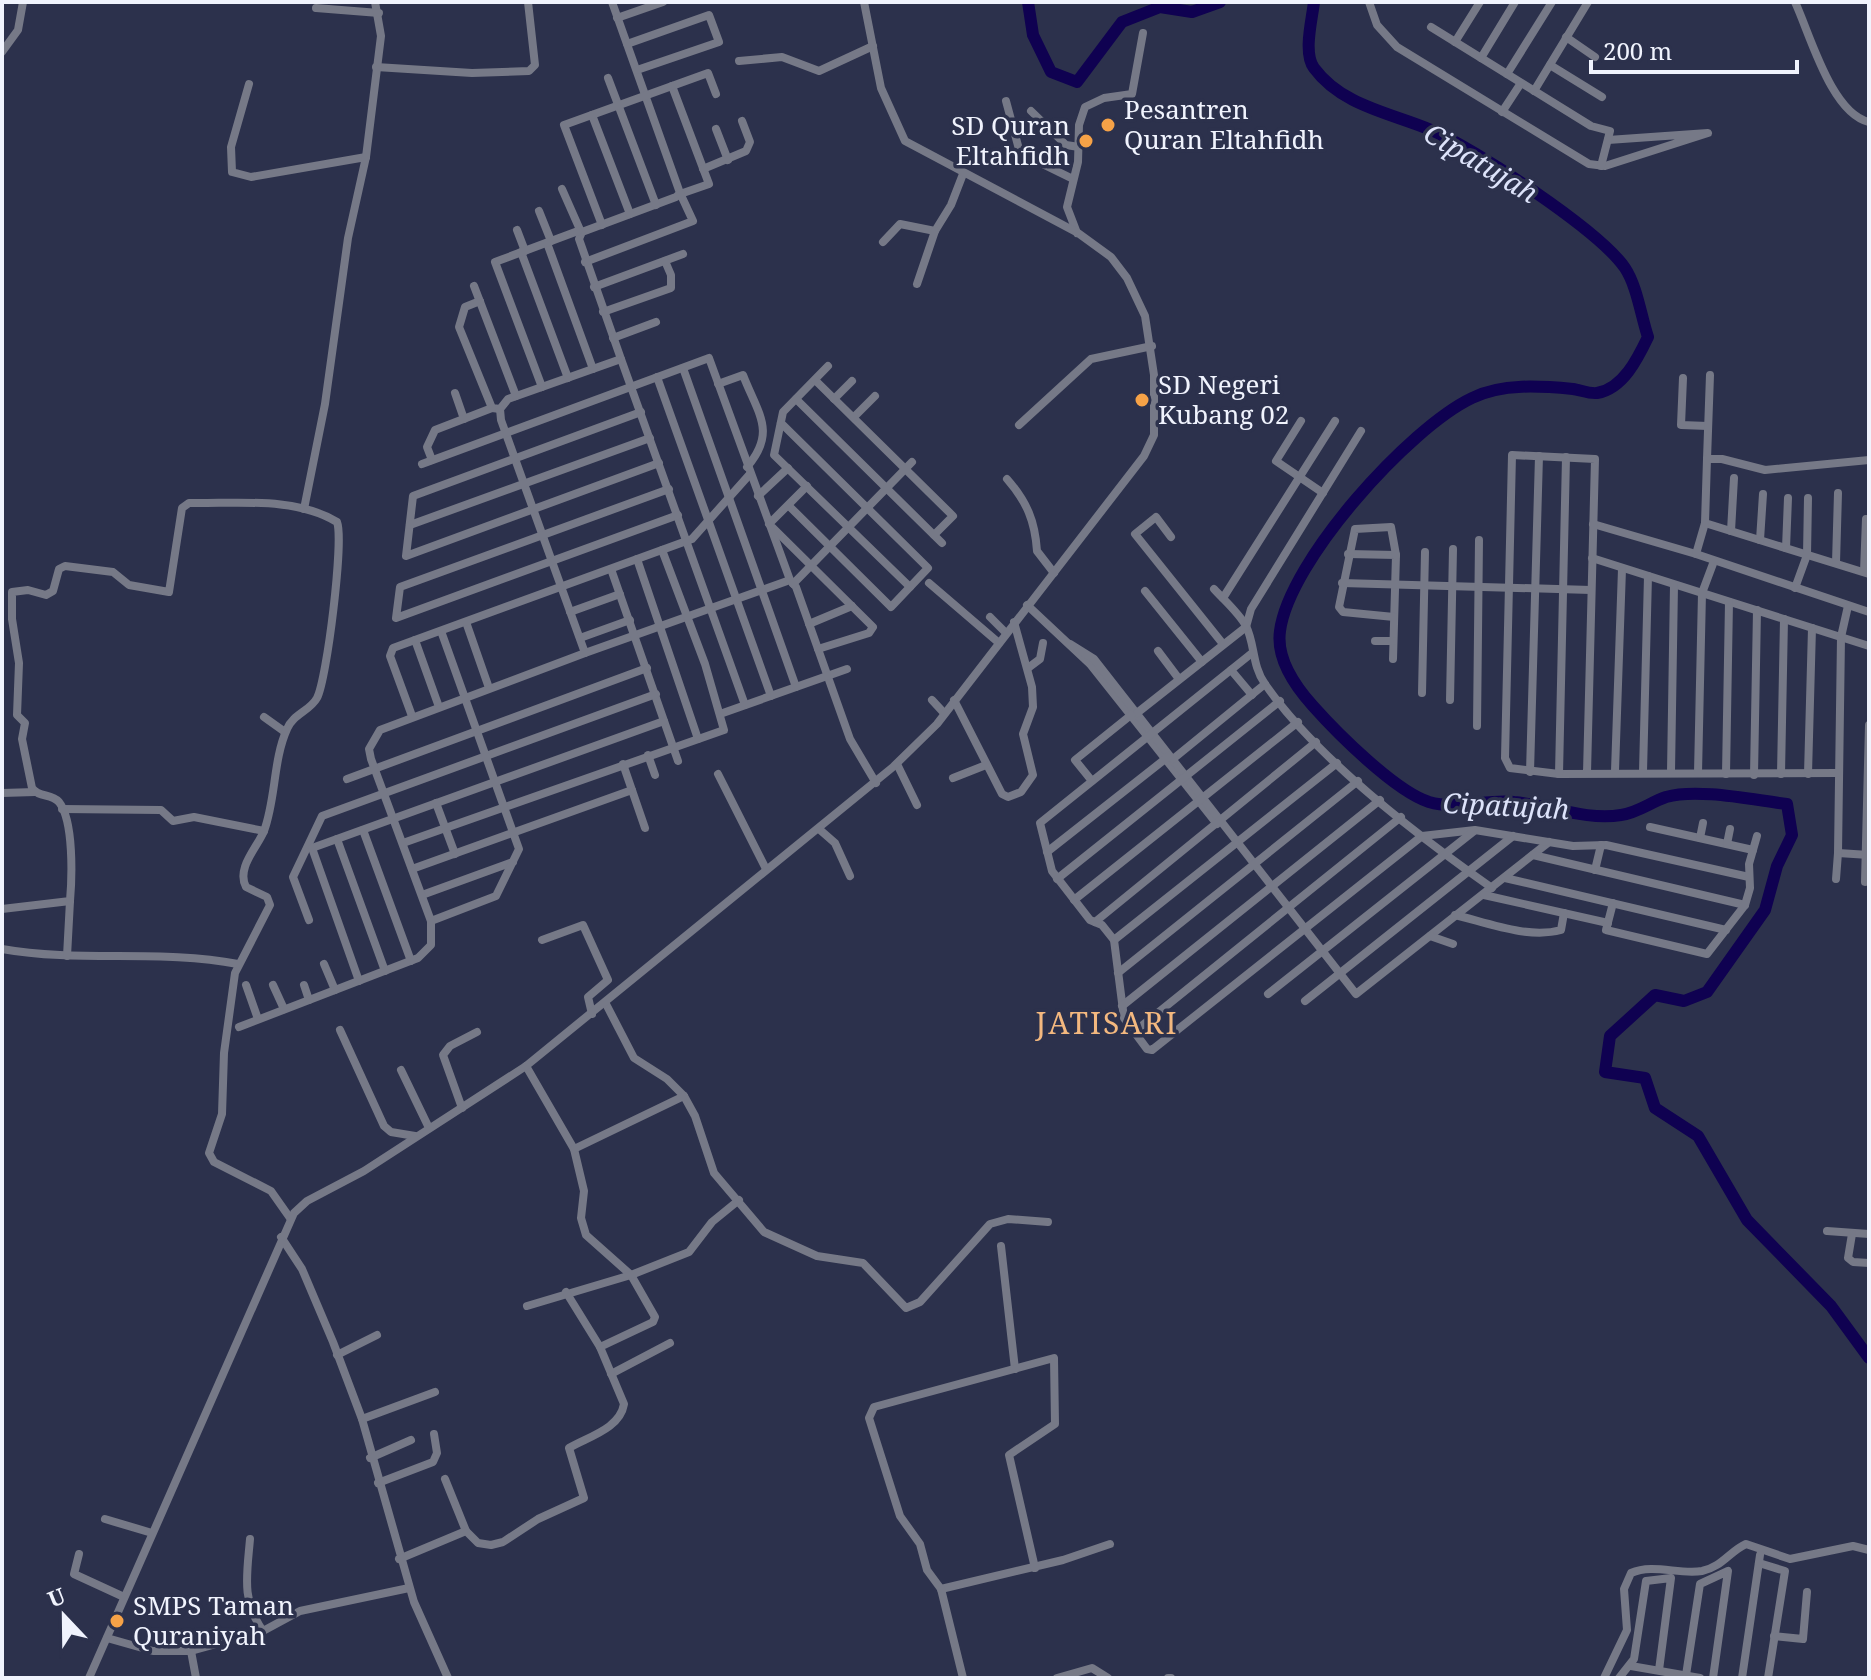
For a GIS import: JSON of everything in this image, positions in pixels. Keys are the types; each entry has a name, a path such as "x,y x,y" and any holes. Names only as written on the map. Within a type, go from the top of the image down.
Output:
{"street":[{"path":"2,52 18,30 23,2"},
{"path":"304,509 325,404 348,238 366,157 381,36 375,2"},
{"path":"376,67 472,73 529,71 535,65 528,2"},
{"path":"585,262 693,221 612,2"},
{"path":"617,18 663,2"},
{"path":"89,1678 290,1218 307,1201 364,1171 526,1066 876,783 944,713 1150,447 1155,426 1152,346 1145,316 1127,278 1104,251 1078,233 905,141 881,88 864,2"},
{"path":"1369,2 1377,25 1397,47 1575,158 1601,166 1708,133 1608,140"},
{"path":"1455,42 1480,2"},
{"path":"1481,58 1515,2"},
{"path":"1507,74 1552,2"},
{"path":"1534,91 1588,2"},
{"path":"1795,2 1833,88 1859,118 1869,122"},
{"path":"316,8 379,13"},
{"path":"627,44 709,15 719,42 637,70"},
{"path":"1431,27 1591,126 1610,131 1601,166"},
{"path":"1078,233 1067,207 1079,147 1079,125 1085,107 1104,98 1125,97 1135,88 1143,33"},
{"path":"1566,37 1595,57"},
{"path":"739,61 782,57 819,71 873,46"},
{"path":"1550,65 1602,97"},
{"path":"602,225 564,125 708,73 716,94"},
{"path":"608,78 656,205"},
{"path":"1502,112 1521,83"},
{"path":"249,84 231,147 232,172 251,177 366,157"},
{"path":"542,387 495,262 709,184 672,86"},
{"path":"1006,101 1020,153 1073,179"},
{"path":"1031,111 1066,145 1079,147"},
{"path":"592,115 630,214"},
{"path":"703,169 740,156 750,142 742,121"},
{"path":"716,129 728,160"},
{"path":"1630,139 1654,150"},
{"path":"917,284 935,231 963,174"},
{"path":"562,189 580,232 579,245 585,262 745,705"},
{"path":"539,211 593,369"},
{"path":"883,242 900,224 935,231"},
{"path":"517,230 568,378"},
{"path":"495,251 499,261"},
{"path":"594,287 683,254"},
{"path":"603,312 671,288 671,275 665,261"},
{"path":"474,286 516,396"},
{"path":"480,301 465,307 459,327 525,483 585,653"},
{"path":"613,338 656,322"},
{"path":"1019,425 1091,359 1152,346"},
{"path":"422,464 709,358 850,739 876,783"},
{"path":"432,460 427,447 435,430 496,409 508,399 621,359"},
{"path":"828,366 783,412 774,455 910,587"},
{"path":"683,368 796,687"},
{"path":"412,716 390,656 393,648 688,541 709,520 749,471 766,435 743,375 718,384"},
{"path":"1696,554 1705,523 1710,375"},
{"path":"657,377 771,696"},
{"path":"1683,378 1681,425 1708,426"},
{"path":"815,380 909,465 953,516 934,535"},
{"path":"834,399 852,381"},
{"path":"455,393 464,419"},
{"path":"854,417 875,396"},
{"path":"796,399 942,543"},
{"path":"641,412 413,496 406,556 659,463"},
{"path":"1301,421 1276,461 1323,493"},
{"path":"1223,598 1335,421"},
{"path":"781,423 869,506 928,568 891,607 789,506"},
{"path":"1092,781 1075,760 1246,627 1251,609 1361,431"},
{"path":"410,525 650,438"},
{"path":"1587,773 1595,459 1511,456 1505,758 1512,769 1559,774 1587,773 1615,771 1754,775 1837,773"},
{"path":"1530,772 1539,456"},
{"path":"1559,774 1566,457"},
{"path":"1707,459 1715,458 1765,470 1869,460"},
{"path":"239,1027 411,961 425,954 431,945 431,921 369,749 373,739 389,724 763,588 792,582 909,465"},
{"path":"758,496 788,468"},
{"path":"1731,531 1734,478"},
{"path":"1007,479 1030,513 1037,534 1037,551 1054,573"},
{"path":"769,524 807,486"},
{"path":"669,489 400,587 396,618 678,515"},
{"path":"1836,563 1838,493"},
{"path":"1760,540 1763,494"},
{"path":"1786,548 1788,498"},
{"path":"1795,588 1807,555 1808,498"},
{"path":"35,792 22,739 25,723 17,715 19,663 12,619 12,592 28,590 46,595 53,591 59,569 65,566 113,572 129,585 165,593 171,588 182,508 189,503 276,505 304,509 338,523 338,557 317,697 293,718 285,732 264,831 242,876 246,887 267,897 270,905 238,964 226,1032 222,1114 209,1155 214,1162 271,1191 290,1218"},
{"path":"1171,537 1156,517 1135,534 1223,644"},
{"path":"1705,523 1866,573 1866,519"},
{"path":"769,524 873,627 869,633 818,649"},
{"path":"1593,524 1696,554 1869,612"},
{"path":"1393,659 1396,555 1394,530 1389,527 1357,528 1348,554 1339,607 1343,612 1394,617"},
{"path":"1477,726 1479,540"},
{"path":"1450,700 1453,549"},
{"path":"403,843 724,730 662,550"},
{"path":"1422,693 1425,552"},
{"path":"1348,554 1396,555"},
{"path":"1592,558 1869,646"},
{"path":"637,559 698,739"},
{"path":"1698,773 1702,593 1714,561"},
{"path":"611,569 678,761"},
{"path":"1615,771 1622,569"},
{"path":"1643,772 1648,576"},
{"path":"929,583 999,643"},
{"path":"1342,583 1452,589 1591,590"},
{"path":"1671,772 1674,585"},
{"path":"1214,589 1246,627 1252,653 1265,684 1316,742 1422,836 1492,888"},
{"path":"1145,591 1202,662"},
{"path":"570,612 620,594"},
{"path":"1726,774 1729,602"},
{"path":"1027,605 1070,644 1134,714 1356,994 1549,842"},
{"path":"809,624 852,606"},
{"path":"1836,879 1841,637 1848,606"},
{"path":"1754,775 1757,610"},
{"path":"990,617 1006,633"},
{"path":"1781,774 1784,619"},
{"path":"580,638 630,620"},
{"path":"466,622 489,688"},
{"path":"954,700 986,765 1006,797 1021,792 1032,777 1023,734 1033,707 1028,668 1014,622"},
{"path":"1808,774 1812,628"},
{"path":"431,921 491,900 499,892 519,849 441,631"},
{"path":"415,640 439,707"},
{"path":"1375,641 1393,641"},
{"path":"1028,668 1040,659 1043,643"},
{"path":"1158,651 1179,679"},
{"path":"1252,653 1040,823 1057,879 1114,940 1124,1018 1152,1050 1422,836 1475,830 1549,842 1601,845 1749,877"},
{"path":"347,779 647,668"},
{"path":"720,714 847,669"},
{"path":"1231,670 1252,695"},
{"path":"1047,852 1265,684"},
{"path":"309,920 293,877 322,816 656,694"},
{"path":"932,700 944,713"},
{"path":"1057,879 1280,701"},
{"path":"264,717 274,720 285,732"},
{"path":"408,813 664,721"},
{"path":"1074,900 1298,722"},
{"path":"1865,882 1869,725"},
{"path":"1095,922 1316,742"},
{"path":"648,755 655,775"},
{"path":"1114,940 1337,763"},
{"path":"623,764 645,828"},
{"path":"897,764 917,805"},
{"path":"953,778 986,765"},
{"path":"718,774 766,869"},
{"path":"1118,973 1358,781"},
{"path":"359,981 312,848 494,782"},
{"path":"412,869 632,790"},
{"path":"2,793 35,792 54,798 62,809 72,860 67,956"},
{"path":"1122,1006 1380,800"},
{"path":"436,803 455,854"},
{"path":"62,809 161,810 173,821 194,817 264,831"},
{"path":"1134,1032 1401,817"},
{"path":"1700,838 1703,823"},
{"path":"1650,827 1753,850"},
{"path":"819,829 835,843 850,876"},
{"path":"1727,844 1730,829"},
{"path":"363,830 411,961"},
{"path":"1268,994 1475,830"},
{"path":"1305,1001 1513,836"},
{"path":"1613,903 1606,930 1707,954 1745,905 1757,836"},
{"path":"337,839 385,971"},
{"path":"1595,870 1601,845"},
{"path":"1838,853 1868,854"},
{"path":"1533,855 1745,905"},
{"path":"422,895 513,862"},
{"path":"1505,878 1726,930"},
{"path":"1484,895 1608,923"},
{"path":"2,909 70,901"},
{"path":"1455,915 1534,933 1549,933 1561,930 1564,913"},
{"path":"542,940 583,925 608,980 587,999 592,1014"},
{"path":"1430,936 1453,944"},
{"path":"2,949 67,956 191,958 238,964"},
{"path":"324,964 335,990"},
{"path":"246,985 258,1019"},
{"path":"273,985 284,1009"},
{"path":"304,985 309,1000"},
{"path":"606,1004 634,1058 667,1079 684,1096 695,1116 714,1173 767,1235 817,1256 863,1263 909,1308 920,1302 990,1224 1008,1219 1048,1222"},
{"path":"340,1030 387,1129 416,1136"},
{"path":"462,1108 443,1055 450,1046 477,1032"},
{"path":"526,1066 574,1149 584,1191 581,1218 584,1230 595,1247 631,1275 655,1320 600,1347"},
{"path":"401,1070 429,1128"},
{"path":"574,1149 684,1096"},
{"path":"527,1306 631,1275 692,1250 712,1222 739,1200"},
{"path":"1827,1231 1869,1234"},
{"path":"1852,1234 1848,1258 1869,1263"},
{"path":"281,1237 307,1279 362,1419 399,1559 448,1678"},
{"path":"1001,1246 1015,1369"},
{"path":"445,1479 466,1531 478,1543 497,1544 584,1498 568,1450 602,1431 623,1410 600,1347 566,1292"},
{"path":"337,1355 377,1335"},
{"path":"611,1374 670,1343"},
{"path":"963,1678 941,1589 927,1570 920,1544 900,1516 870,1412 874,1407 1054,1358 1055,1424 1009,1455 1035,1568"},
{"path":"362,1419 435,1392"},
{"path":"378,1483 433,1462 437,1453 434,1434"},
{"path":"370,1458 411,1440"},
{"path":"105,1519 152,1533"},
{"path":"399,1559 466,1531"},
{"path":"250,1539 244,1581 246,1597 263,1631"},
{"path":"941,1589 1035,1568 1098,1551 1110,1544"},
{"path":"1604,1678 1626,1635 1625,1583 1631,1573 1641,1570 1703,1571 1722,1563 1746,1544 1790,1559 1853,1546 1869,1550"},
{"path":"79,1554 74,1574 124,1597"},
{"path":"1742,1678 1759,1559 1785,1571 1768,1678"},
{"path":"1686,1675 1701,1582 1728,1571 1713,1678"},
{"path":"1619,1678 1631,1666 1646,1581 1671,1578 1659,1670"},
{"path":"107,1638 153,1651 191,1651 263,1631 300,1611 409,1588"},
{"path":"1774,1636 1803,1639 1807,1592"},
{"path":"191,1651 196,1678"},
{"path":"1631,1666 1700,1678"},
{"path":"1057,1678 1092,1668 1108,1678"}],"waterway":[{"name":"Cipatujah","path":"1028,2 1033,35 1051,72 1077,82 1122,22 1160,7 1192,12 1220,2"},
{"name":"Cipatujah","path":"1314,2 1309,54 1314,68 1325,81 1353,100 1431,130 1476,154 1590,233 1611,252 1629,275 1648,337 1622,379 1606,390 1594,393 1535,387 1496,390 1472,398 1417,437 1356,500 1305,569 1288,602 1280,631 1284,662 1306,698 1351,745 1400,786 1429,802 1450,805 1514,802 1595,816 1627,814 1666,797 1694,794 1787,804 1792,835 1777,866 1765,910 1707,992 1684,1001 1655,995 1610,1036 1605,1072 1645,1078 1655,1108 1698,1136 1747,1220 1831,1306 1869,1358"}],"place":[{"name":"Pesantren Quran Eltahfidh","path":"1108,125"},
{"name":"SD Quran Eltahfidh","path":"1086,141"},
{"name":"SD Negeri Kubang 02","path":"1142,400"},
{"name":"SMPS Taman Quraniyah","path":"117,1621"}],"district":[{"name":"JATISARI","path":"1107,1024"}]}
